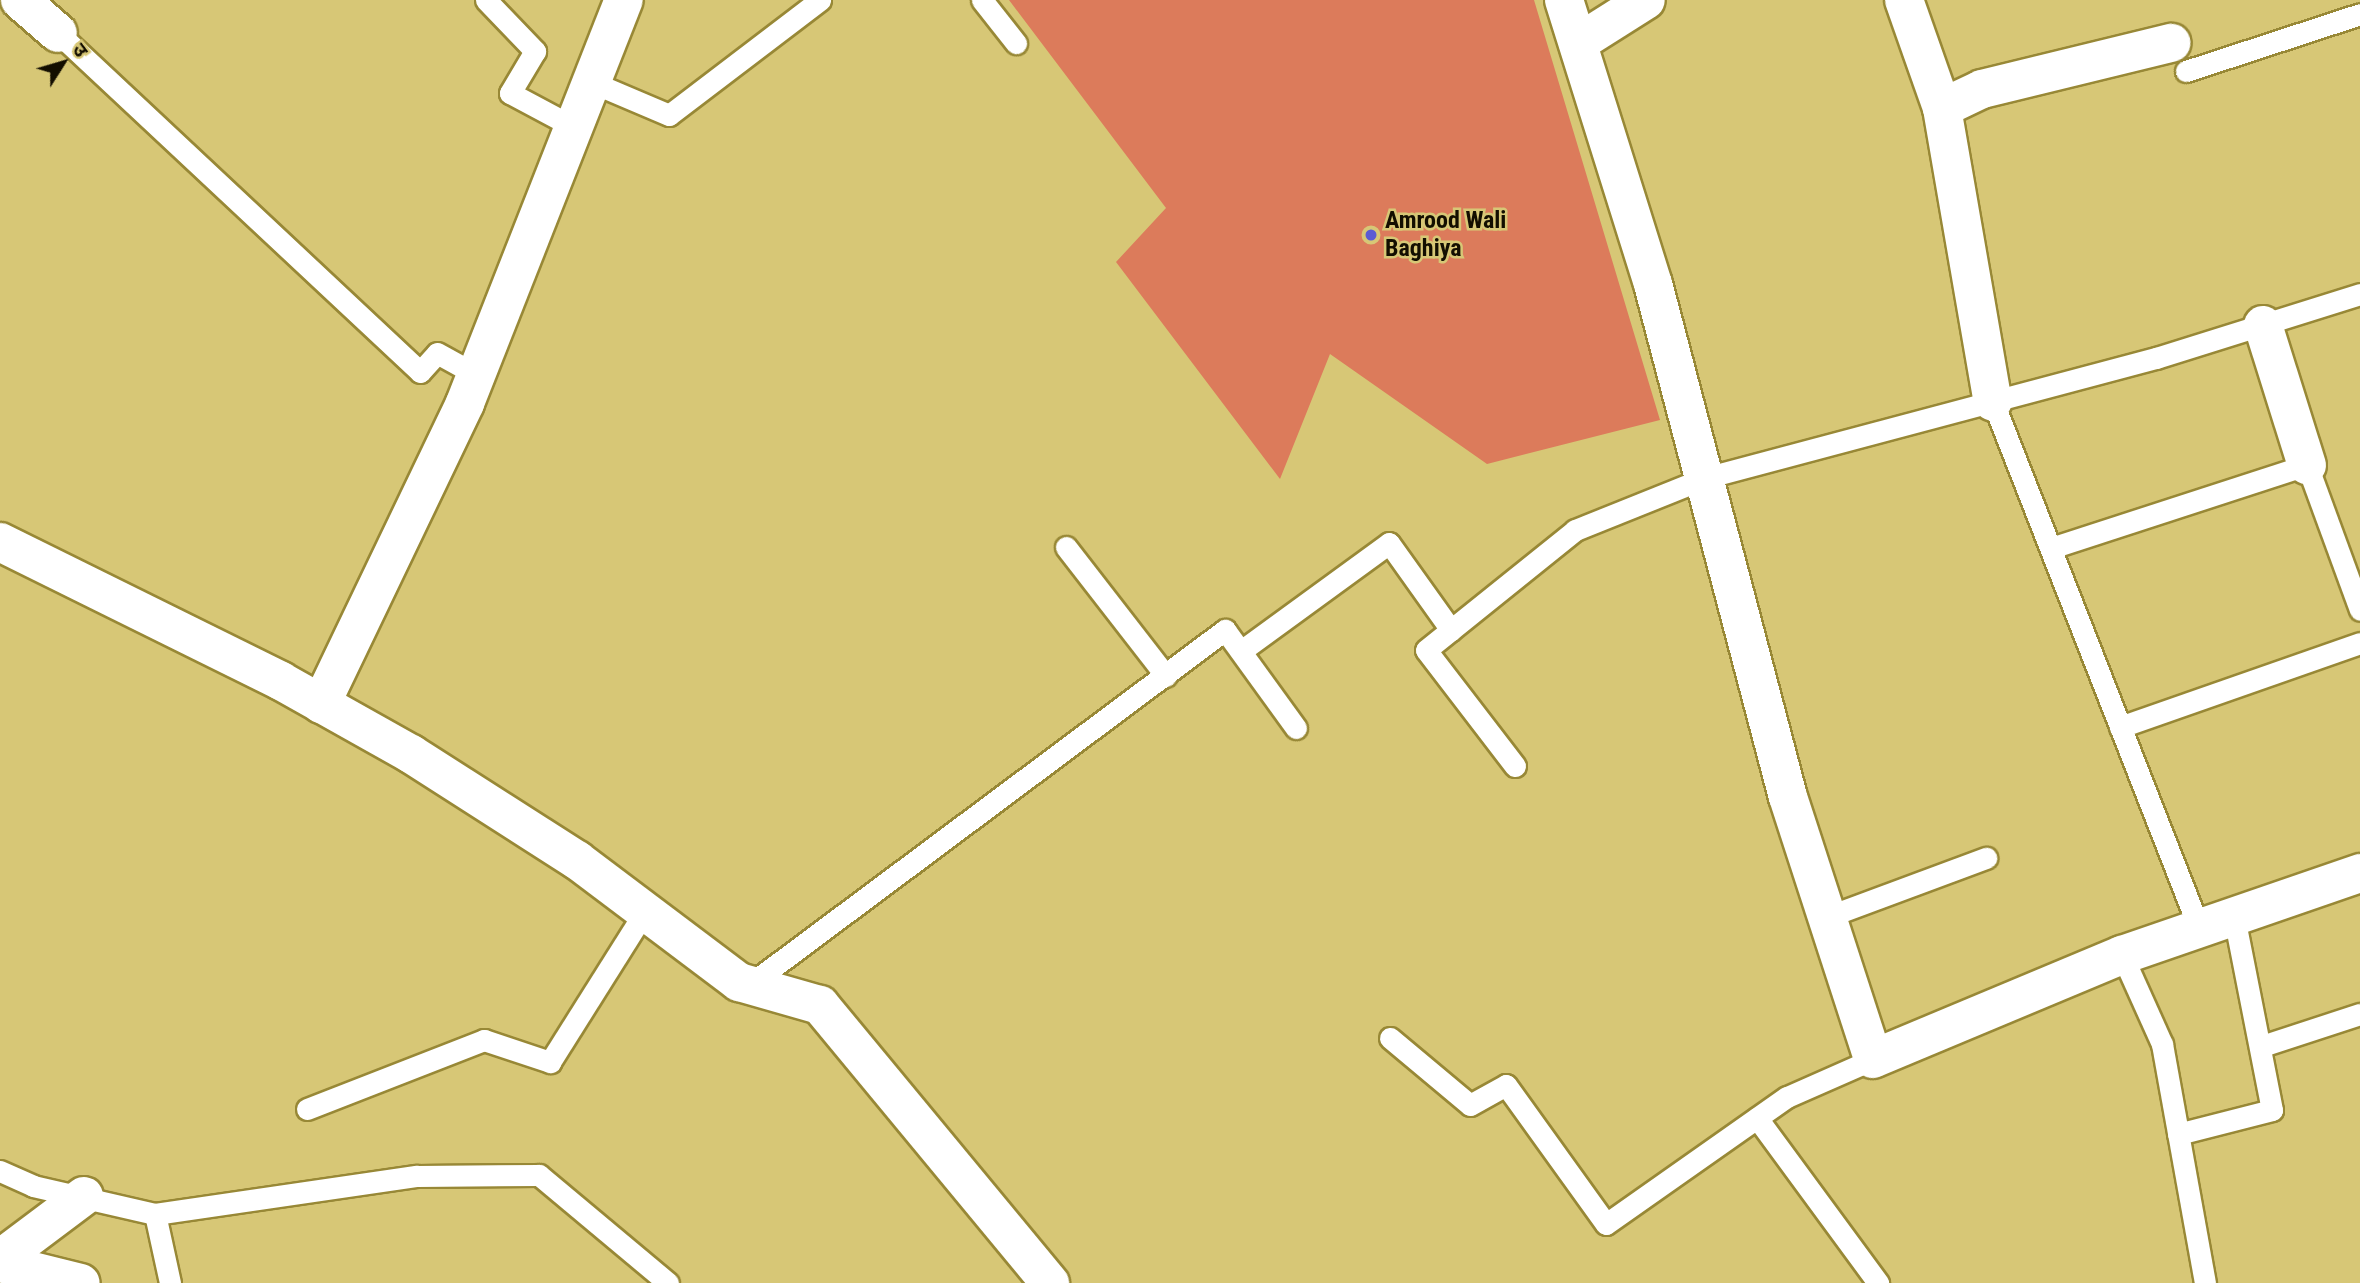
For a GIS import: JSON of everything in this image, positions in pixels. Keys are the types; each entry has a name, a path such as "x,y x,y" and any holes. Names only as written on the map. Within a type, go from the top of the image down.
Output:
{"street":[{"path":"20,0 58,33"},
{"path":"321,704 475,374 570,125 624,0"},
{"path":"1564,0 1705,478 1827,917 1873,1059 2122,955 2360,873"},
{"path":"1578,43 1646,0"},
{"path":"1904,0 1942,108 1993,402"},
{"path":"1942,108 1982,89 2179,57"},
{"path":"2263,325 2307,465"},
{"path":"0,542 321,704 577,860 749,985 820,1005 1050,1283"},
{"path":"0,1261 84,1196"},
{"path":"0,1261 81,1283"}],"lane":[{"path":"486,0 535,51 510,93 570,125"},
{"path":"589,82 668,115 821,0"},
{"path":"982,0 1016,43"},
{"path":"2179,57 2360,14"},
{"path":"58,33 420,372 437,353 475,374"},
{"path":"1515,766 1426,650 1575,530 1705,478 1993,402 2360,295"},
{"path":"1993,402 2120,727 2216,922 2262,1046 2272,1110 2178,1133"},
{"path":"2050,548 2307,465 2360,610"},
{"path":"1241,651 1389,543 1451,631"},
{"path":"1066,547 1166,676"},
{"path":"749,985 1225,631 1297,728"},
{"path":"2120,727 2360,643"},
{"path":"1827,917 1986,858"},
{"path":"307,1109 484,1040 550,1062 645,911"},
{"path":"2122,955 2162,1044 2205,1283"},
{"path":"2262,1046 2360,1014"},
{"path":"1390,1038 1470,1105 1506,1085 1606,1224 1757,1118 1873,1059"},
{"path":"1757,1118 1878,1283"},
{"path":"0,1171 33,1186 155,1214 417,1176 539,1175 668,1283"},
{"path":"155,1214 170,1283"}],"shaded area":[{"name":"Amrood Wali Baghiya","path":"1009,0 1534,0 1660,420 1487,464 1330,354 1280,479 1116,262 1166,208"}],"place":[{"name":"Amrood Wali Baghiya","path":"1371,235"}]}
